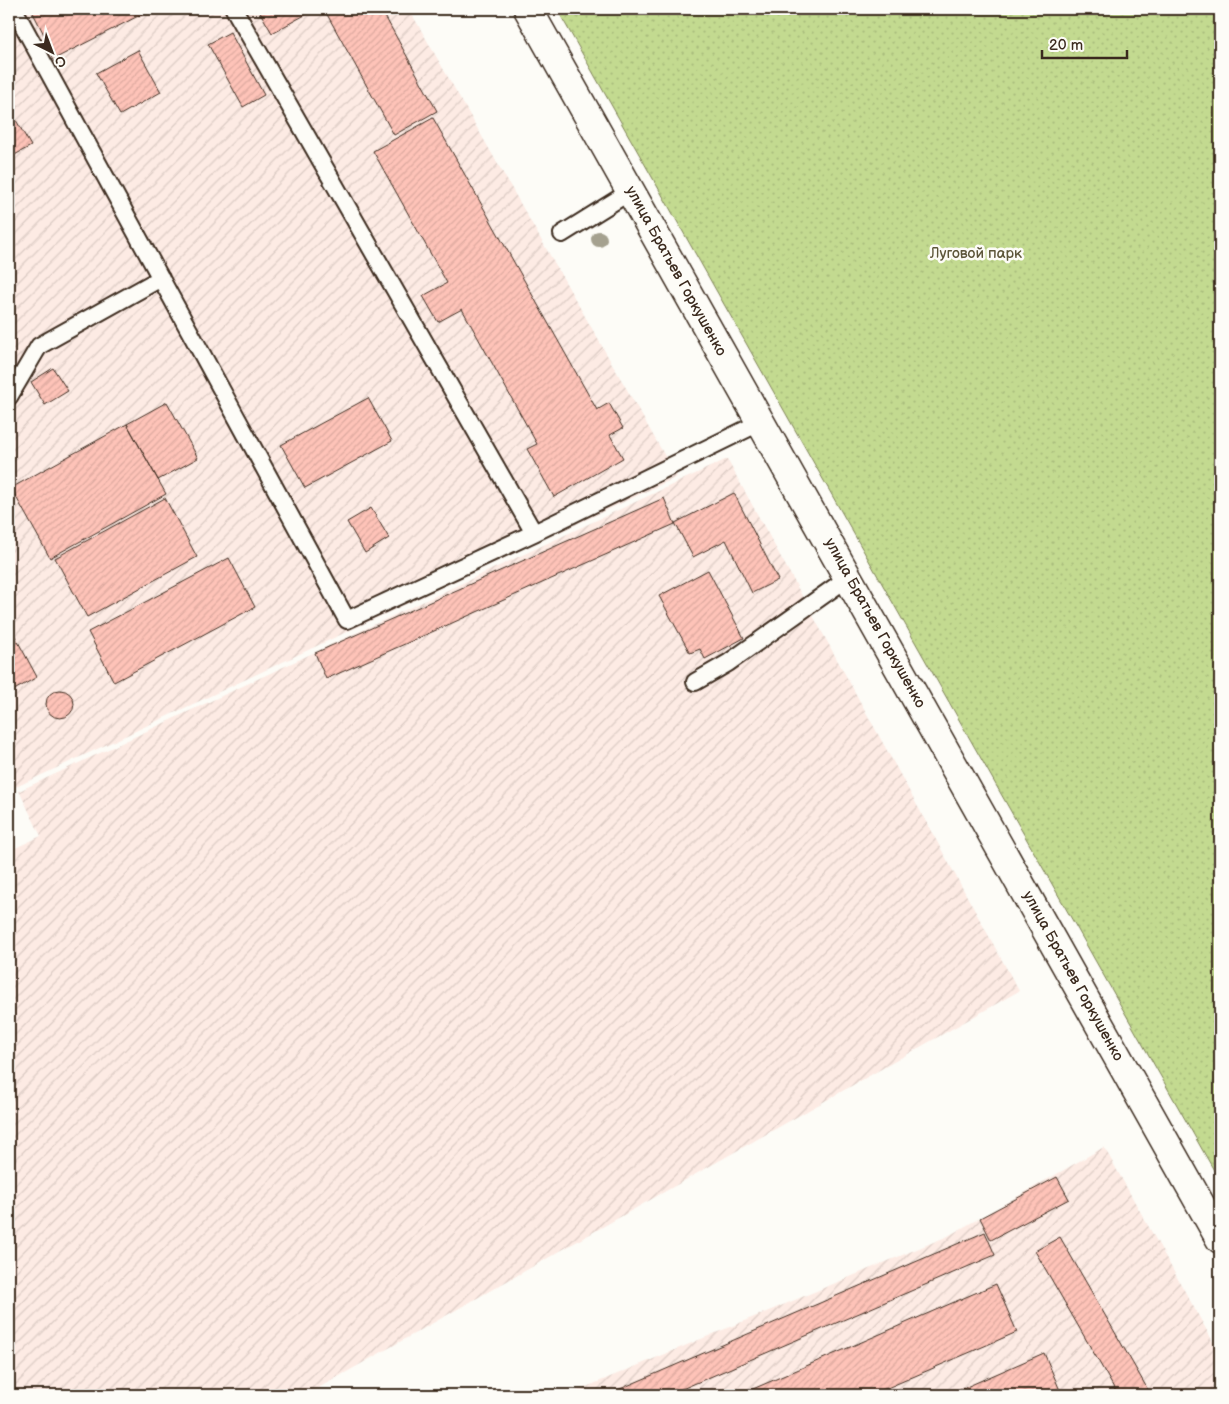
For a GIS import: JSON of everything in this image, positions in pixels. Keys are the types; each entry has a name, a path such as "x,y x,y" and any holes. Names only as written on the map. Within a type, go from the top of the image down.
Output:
{"street":[{"name":"улица Братьев Горкушенко","path":"528,9 1220,1239"}],"lane":[{"path":"14,9 347,620 534,533 761,422"},
{"path":"234,9 534,533"},
{"path":"562,234 631,191"},
{"path":"9,396 39,346 161,278"},
{"path":"695,682 728,663 849,577"}],"shaded area":[{"path":"9,9 409,9 677,477 16,787 9,774"},
{"path":"727,459 1019,991 306,1395 9,1395 9,851 41,836 19,791"},
{"path":"1104,1147 1220,1354 1220,1395 567,1395 948,1236"}],"green space":[{"name":"Луговой парк","path":"557,9 1220,9 1220,1181"}],"building":[{"path":"31,9 152,9 56,58"},
{"path":"258,9 316,9 272,33"},
{"path":"324,9 381,9 437,111 394,135"},
{"path":"230,32 264,95 243,107 208,44"},
{"path":"138,50 161,92 120,115 96,73"},
{"path":"9,108 31,146 9,158"},
{"path":"433,118 597,410 609,403 623,428 610,435 623,458 554,497 527,449 537,444 462,309 438,322 423,296 447,283 373,151"},
{"path":"53,368 68,391 45,405 31,382"},
{"path":"368,398 392,441 305,488 281,445"},
{"path":"167,402 198,458 158,480 127,424"},
{"path":"127,424 166,494 50,558 11,488"},
{"path":"734,493 778,580 752,593 726,540 693,557 675,523"},
{"path":"165,498 197,557 87,617 55,558"},
{"path":"664,498 675,524 326,679 315,653"},
{"path":"371,508 389,538 365,553 347,522"},
{"path":"229,558 255,607 114,682 88,632"},
{"path":"708,570 744,638 705,659 700,649 690,653 659,596"},
{"path":"9,625 37,677 9,693"},
{"path":"60,690 70,694 74,704 70,714 60,718 50,714 46,704 50,694"},
{"path":"1057,1177 1069,1199 991,1240 980,1218"},
{"path":"985,1232 995,1255 668,1395 606,1395"},
{"path":"1060,1237 1151,1395 1118,1395 1035,1251"},
{"path":"996,1284 1017,1332 871,1395 739,1395"},
{"path":"1044,1353 1062,1395 948,1395"}]}
